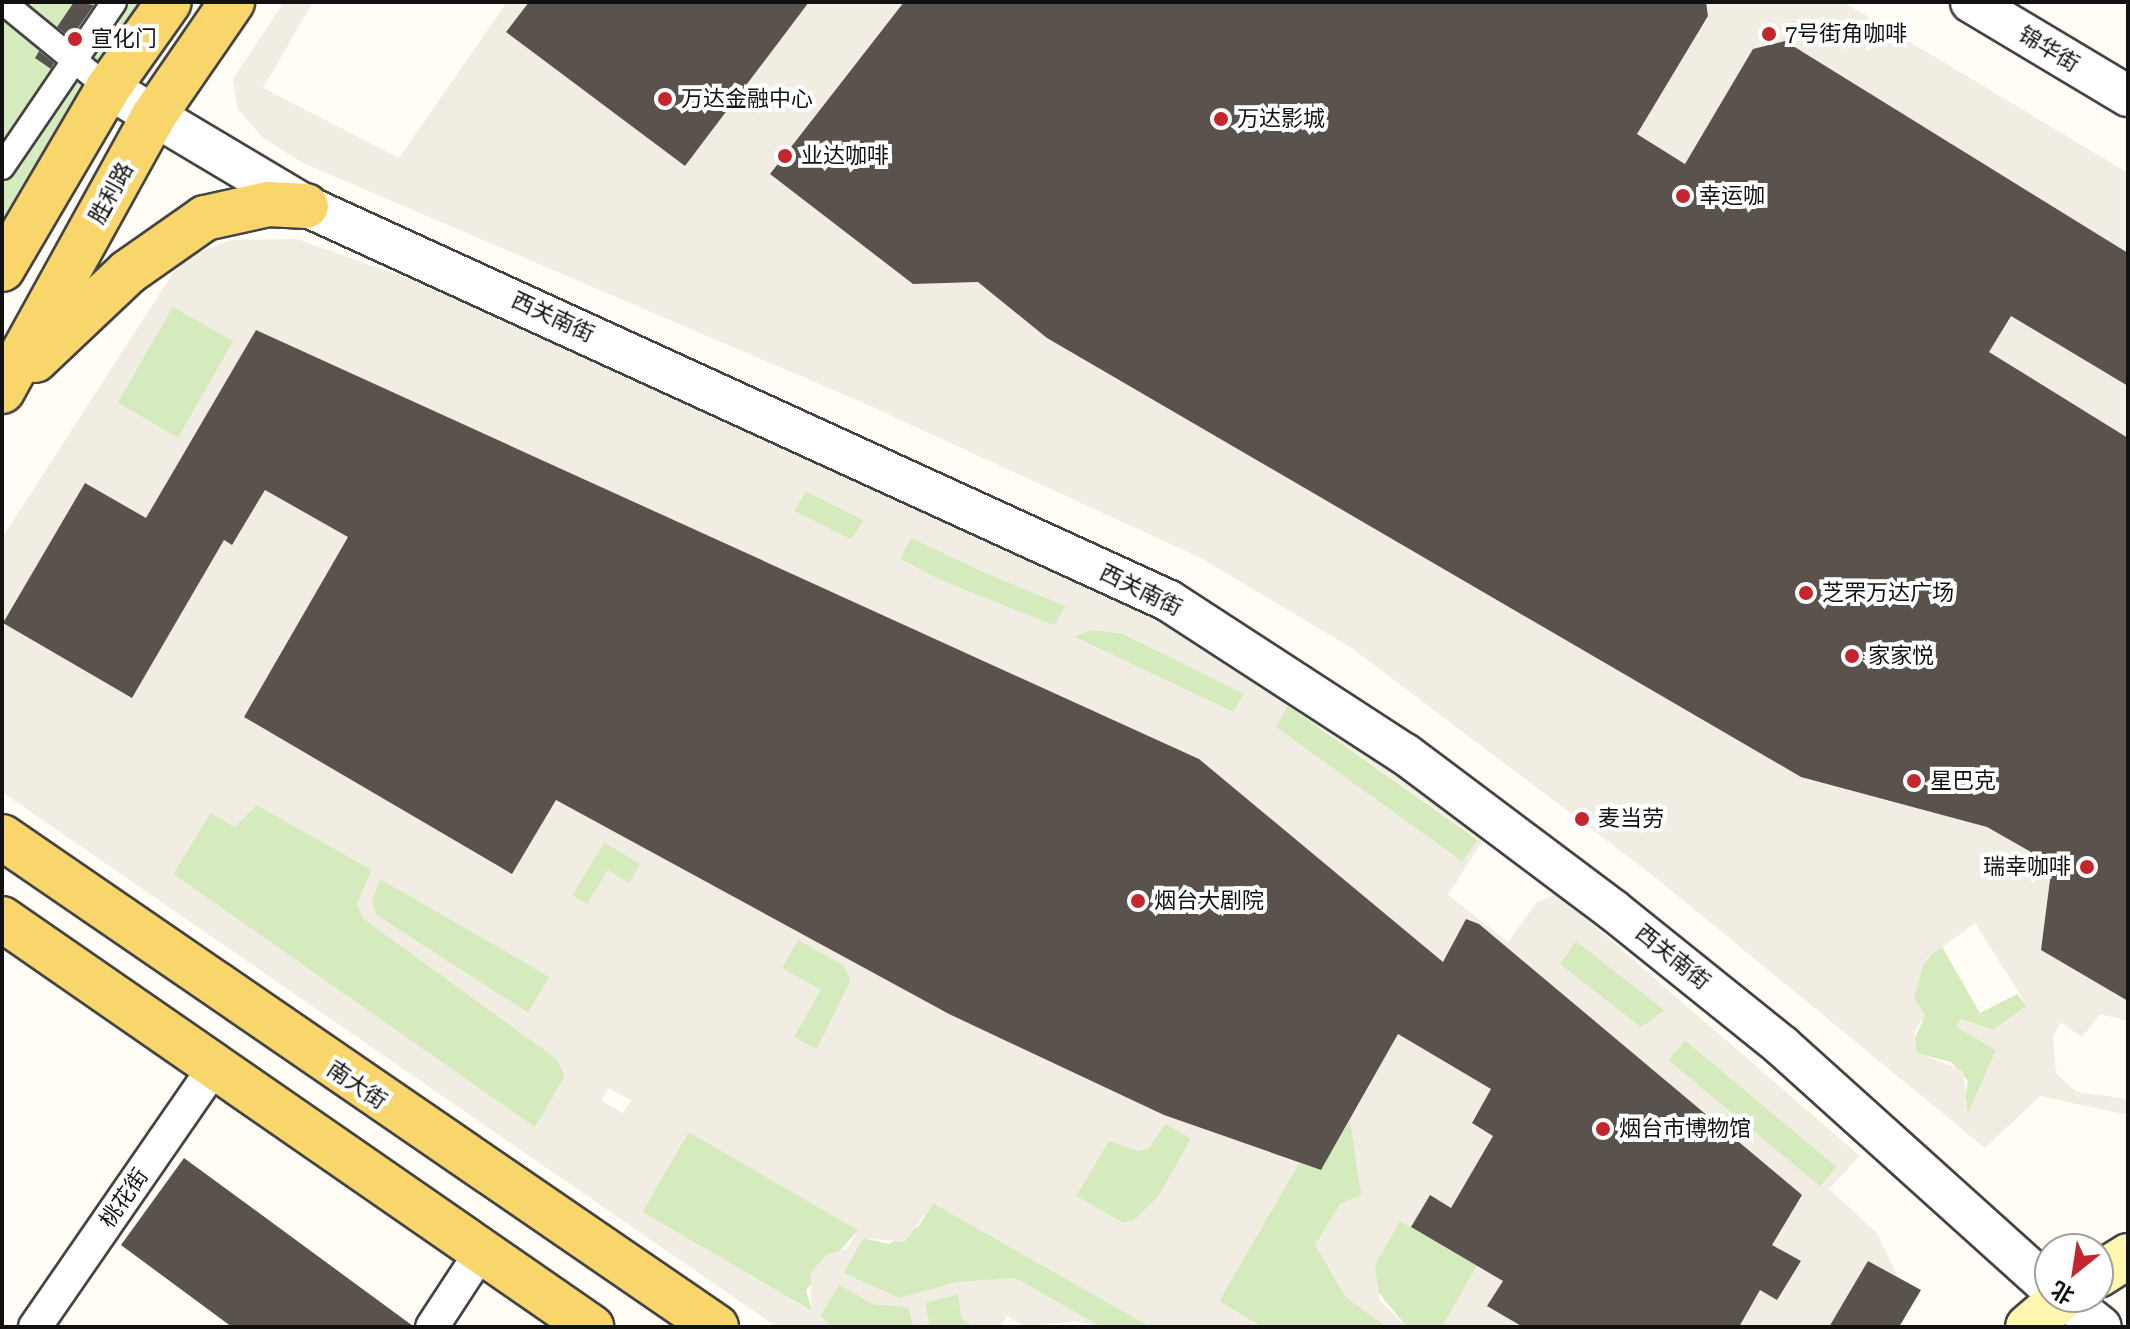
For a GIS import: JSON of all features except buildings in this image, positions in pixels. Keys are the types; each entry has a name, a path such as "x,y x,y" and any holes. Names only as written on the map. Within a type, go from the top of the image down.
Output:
{"main road":[{"path":"2,269 108,88 169,2"},
{"name":"胜利路","path":"2,392 153,117 232,2"},
{"path":"2,392 168,240 235,209 306,206"},
{"name":"南大街","path":"2,837 716,1327"},
{"path":"2,919 591,1327"},
{"path":"2028,1327 2044,1313"}],"street":[{"path":"3,2 71,63 108,88"},
{"path":"2,167 114,2"},
{"name":"锦华街","path":"1971,2 2128,96"},
{"name":"西关南街","path":"108,88 306,206 1169,601 1405,754 1613,910 1782,1046 2034,1273"},
{"name":"桃花街","path":"35,1327 214,1068"},
{"path":"432,1327 481,1252"},
{"path":"2083,1313 2101,1327"}],"green space":[{"path":"2,2 149,2 2,230"},
{"path":"173,306 234,341 178,438 117,403"},
{"path":"806,491 864,520 851,540 794,511"},
{"path":"911,537 981,571 1066,606 1054,626 938,579 900,559"},
{"path":"1091,630 1121,633 1245,693 1233,712 1072,636"},
{"path":"1287,705 1478,840 1462,863 1275,727"},
{"path":"257,805 372,870 357,904 364,919 557,1059 565,1076 535,1128 173,874 210,813"},
{"path":"604,842 641,864 630,884 587,905 572,895"},
{"path":"380,878 550,977 528,1013 376,915 371,901"},
{"path":"798,939 843,965 851,980 817,1050 794,1037 782,968"},
{"path":"1576,941 1665,1010 1641,1028 1559,964"},
{"path":"1941,945 1980,1013 2017,994 2027,1006 1993,1030 1961,1019 1957,1027 1996,1050 1968,1114 1963,1108 1968,1081 1951,1062 1916,1053 1914,1040 1923,1020 1914,998 1917,970"},
{"path":"1685,1040 1837,1167 1820,1187 1668,1060"},
{"path":"1350,1120 1363,1173 1361,1195 1349,1204 1345,1296 1387,1327 1262,1327 1219,1301 1299,1163 1321,1170"},
{"path":"1165,1123 1192,1139 1158,1197 1133,1221 1123,1223 1076,1196 1109,1140 1138,1151 1149,1148"},
{"path":"689,1131 858,1230 806,1290 812,1311 642,1212"},
{"path":"933,1203 1151,1327 1101,1327 1015,1278 899,1298 843,1273 863,1238 889,1244 919,1226"},
{"path":"1400,1221 1477,1266 1442,1327 1407,1327 1374,1287 1375,1264"},
{"path":"838,1284 873,1304 908,1307 914,1327 832,1327 820,1316"},
{"path":"958,1294 972,1327 930,1327 925,1303"}],"shaded area":[{"path":"284,2 313,2 263,88 399,158 507,2 529,2 506,32 685,166 809,2 904,2 770,174 913,284 978,282 1321,497 1801,777 1987,827 2052,864 2041,950 2128,1001 2128,1021 2100,1014 2082,1037 2061,1022 2053,1037 2056,1074 2077,1092 2128,1099 2128,1115 2040,1096 1985,1148 1655,877 1353,649 1201,558 857,400 301,162 262,137 237,108 233,79","holes":["1975,923 2027,1006 1993,1030 1961,1019 1956,1027 1996,1050 1968,1114 1963,1071 1916,1052 1915,1031 1925,1015 1914,998 1925,960"]},
{"path":"1425,2 1658,99 1708,17 1706,2 1843,2 2128,173 2128,253 1785,42 1704,133 2128,386 2128,438"},
{"path":"297,239 547,328 1133,601 1359,735 1485,837 1448,895 1508,942 1537,902 1557,894 1860,1156 1829,1189 1877,1233 1898,1277 1868,1261 1829,1327 1739,1327 1760,1290 1777,1300 1801,1262 1772,1245 1802,1195 1470,921 1402,1036 1491,1089 1472,1122 1493,1136 1451,1208 1429,1196 1411,1227 1400,1221 1375,1264 1380,1301 1407,1327 1387,1327 1345,1296 1315,1245 1340,1204 1361,1195 1350,1120 1440,960 1199,759 256,330 156,501 232,545 265,490 348,537 244,717 512,874 556,800 949,1014 1164,1115 1299,1163 1219,1301 1262,1327 1151,1327 933,1203 905,1242 863,1238 844,1273 899,1298 957,1282 1015,1278 1101,1327 1075,1321 1026,1327 1007,1316 1000,1327 972,1327 961,1317 958,1294 925,1303 930,1327 914,1327 908,1307 873,1304 839,1285 820,1316 832,1327 777,1327 2,792 2,538 173,273 192,255 231,240","holes":["173,307 233,341 178,438 117,402","85,483 213,558 132,698 4,623","806,491 863,520 852,540 794,511","911,538 1066,606 1054,625 938,579 900,559","1091,630 1122,633 1244,694 1233,712 1073,637","1288,705 1478,839 1463,862 1276,727","257,805 372,870 357,904 364,919 557,1059 565,1076 535,1127 173,874 210,813 235,827","604,842 640,864 629,883 608,870 587,904 572,896","380,879 550,977 528,1013 376,915 372,901","798,940 843,965 851,980 816,1050 794,1037 821,990 782,968","1576,941 1664,1011 1641,1027 1560,964","1685,1040 1837,1167 1821,1187 1668,1060","608,1088 631,1100 623,1113 601,1101","1165,1124 1191,1139 1158,1197 1133,1221 1122,1223 1076,1196 1109,1141 1138,1151 1149,1148","688,1132 858,1230 847,1249 827,1254 811,1272 811,1311 642,1212"]},
{"path":"1477,1266 1503,1281 1488,1306 1523,1327 1442,1327"}],"place":[{"name":"7号街角咖啡","path":"1769,34"},
{"name":"宣化门","path":"75,39"},
{"name":"万达金融中心","path":"665,99"},
{"name":"万达影城","path":"1221,119"},
{"name":"业达咖啡","path":"785,156"},
{"name":"幸运咖","path":"1683,196"},
{"name":"芝罘万达广场","path":"1806,593"},
{"name":"家家悦","path":"1852,656"},
{"name":"星巴克","path":"1914,781"},
{"name":"麦当劳","path":"1582,819"},
{"name":"瑞幸咖啡","path":"2087,867"},
{"name":"烟台大剧院","path":"1138,901"},
{"name":"烟台市博物馆","path":"1603,1129"}]}
